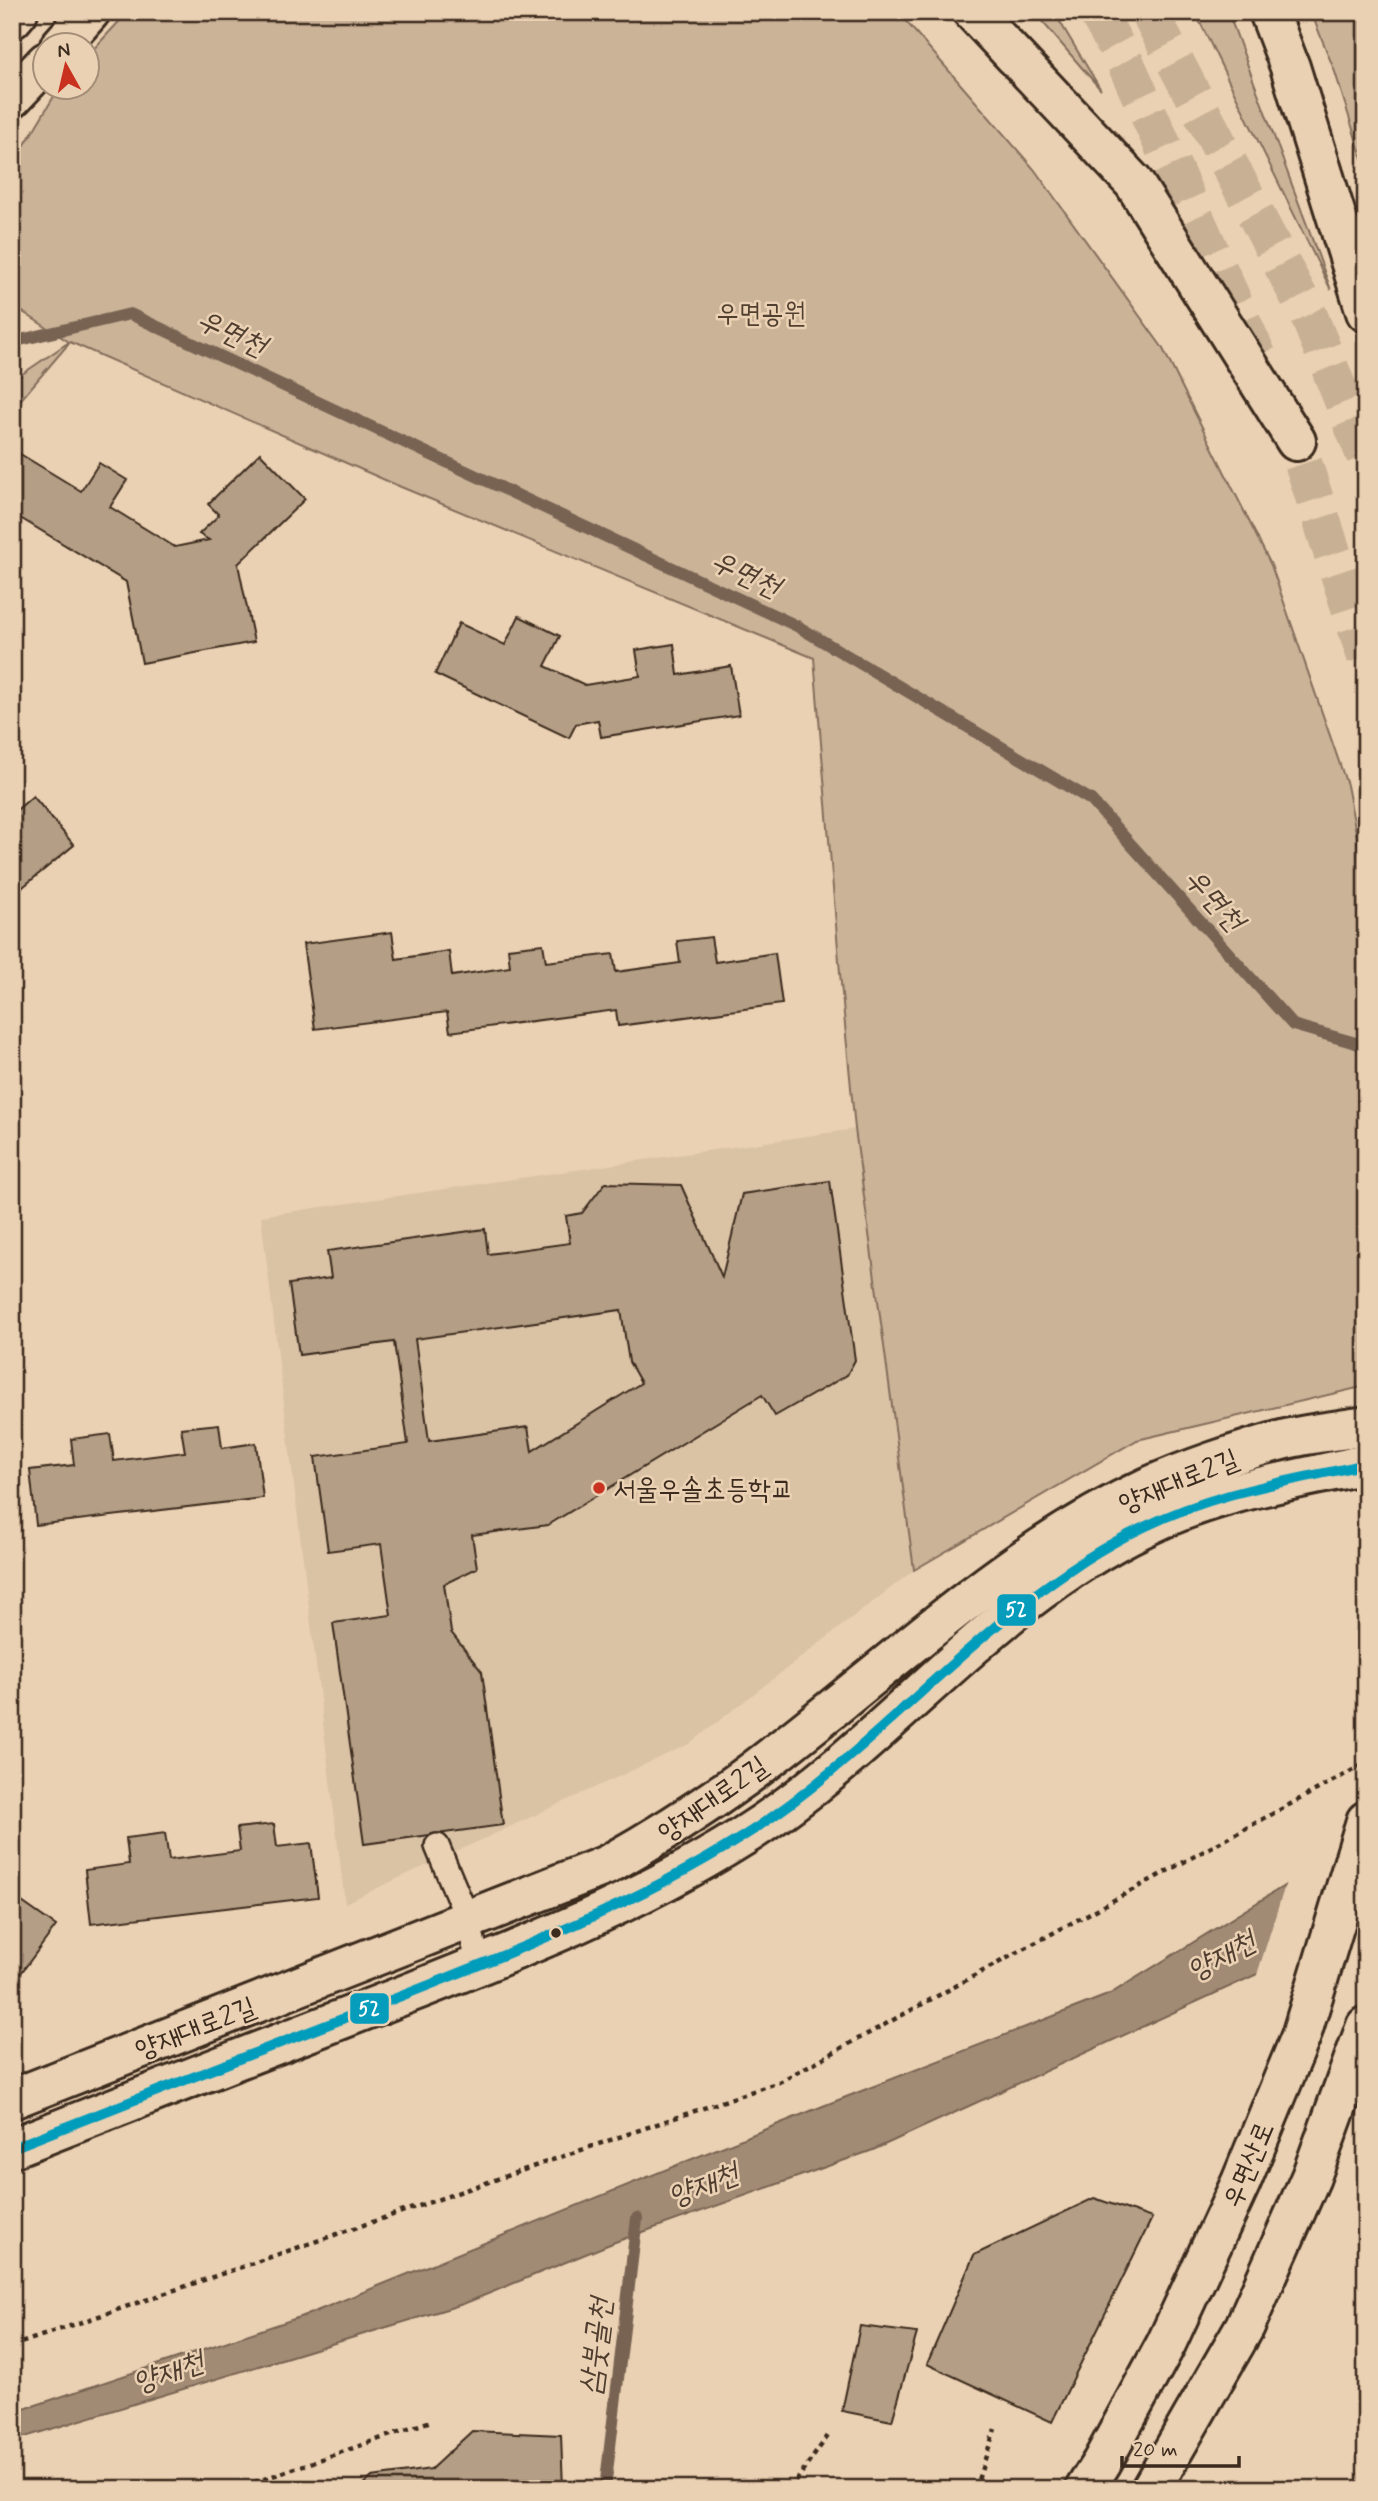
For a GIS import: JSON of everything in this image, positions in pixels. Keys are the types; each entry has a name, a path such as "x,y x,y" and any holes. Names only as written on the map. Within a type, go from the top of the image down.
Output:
{"main road":[{"path":"12,19 18,12"},
{"path":"72,32 90,12"},
{"path":"973,12 1134,183 1296,441"},
{"path":"1269,12 1290,67 1366,312"},
{"path":"12,98 32,76"},
{"name":"양재대로2길","path":"12,2099 607,1865 674,1828 747,1775 999,1576 1100,1513 1148,1487 1284,1440 1366,1426"},
{"name":"양재대로2길","path":"12,2148 479,1965 648,1891 744,1836 817,1783 1030,1598 1088,1558 1142,1527 1206,1500 1267,1484 1366,1464"},
{"name":"우면산로","path":"1085,2489 1166,2344 1241,2182 1301,2036 1366,1821"},
{"path":"1151,2489 1245,2326 1311,2177 1366,2026"}],"lane":[{"path":"437,1846 468,1920 479,1965"}],"path":[{"path":"12,2346 779,2082 1366,1763"},
{"path":"235,2489 431,2421"},
{"path":"975,2489 995,2429"},
{"path":"790,2489 830,2433"}],"shaded area":[{"name":"서울우솔초등학교","path":"855,1129 914,1570 689,1744 345,1903 261,1216"}],"green space":[{"name":"우면공원","path":"128,12 898,12 1034,169 1162,347 1271,565 1347,785 1366,885 1366,1386 1137,1440 914,1570 855,1129 814,658 401,487 70,342 12,410 12,381 69,342 12,305 12,166 51,102 102,102 102,40"},
{"path":"1034,12 1054,12 1101,90"},
{"path":"1195,12 1228,12 1331,290"},
{"path":"1311,12 1366,12 1366,171 1335,72"}],"water":[{"name":"양재천","path":"1366,1835 1264,1971 873,2150 615,2242 463,2304 12,2441 12,2413 309,2314 823,2106 1110,1994"}],"pier":[{"path":"1366,1831 1366,1925 1256,1978 1287,1879"}],"building":[{"path":"12,449 81,491 99,463 127,480 110,507 175,547 209,540 199,534 219,515 208,504 260,453 305,499 238,564 254,642 142,663 126,582 12,513"},
{"path":"519,616 560,636 545,666 585,685 640,676 636,650 674,644 678,675 731,666 739,715 601,737 598,720 576,724 569,738 435,674 459,623 505,645"},
{"path":"33,796 74,845 12,896 12,814"},
{"path":"392,932 396,959 449,951 452,976 510,967 508,948 543,944 546,962 613,954 616,972 680,963 677,941 711,937 715,962 775,953 782,1004 618,1026 616,1010 450,1032 447,1012 315,1029 303,944"},
{"path":"830,1181 855,1360 847,1375 775,1416 762,1395 548,1525 472,1535 477,1568 444,1584 451,1632 482,1672 503,1825 364,1844 333,1623 391,1615 381,1544 328,1551 315,1457 408,1444 394,1342 299,1355 289,1284 331,1278 327,1251 485,1229 488,1254 570,1243 566,1216 582,1213 605,1183 681,1185 722,1277 742,1194","holes":["621,1310 629,1362 641,1383 532,1451 528,1427 429,1441 415,1339"]},
{"path":"219,1424 222,1448 256,1443 263,1498 36,1525 30,1470 74,1465 71,1439 110,1434 114,1461 185,1452 181,1428"},
{"path":"274,1824 277,1847 311,1843 318,1897 91,1924 85,1870 129,1864 126,1838 165,1833 169,1860 240,1851 237,1828"},
{"path":"12,1895 56,1926 12,1985"},
{"path":"1094,2198 1152,2218 1052,2422 927,2364 974,2255"},
{"path":"860,2326 917,2333 892,2421 842,2411"},
{"path":"472,2431 561,2435 563,2489 359,2489 372,2477 431,2469"}],"waterway":[{"name":"우면천","path":"12,342 130,314 797,626 1091,800 1293,1025 1366,1046"},
{"name":"삼붓골천","path":"605,2489 637,2218"}],"tunnel":[{"path":"1097,12 1126,64 1259,359"},
{"path":"1149,12 1309,316 1366,458"},
{"path":"1282,411 1296,441 1366,657"}],"transit line":[{"name":"52","path":"12,2148 477,1966 568,1928 657,1886 742,1837 794,1801 844,1761 987,1633 1088,1558 1144,1527 1199,1504 1366,1464"}],"place":[{"name":"서울우솔초등학교","path":"599,1488"}]}
